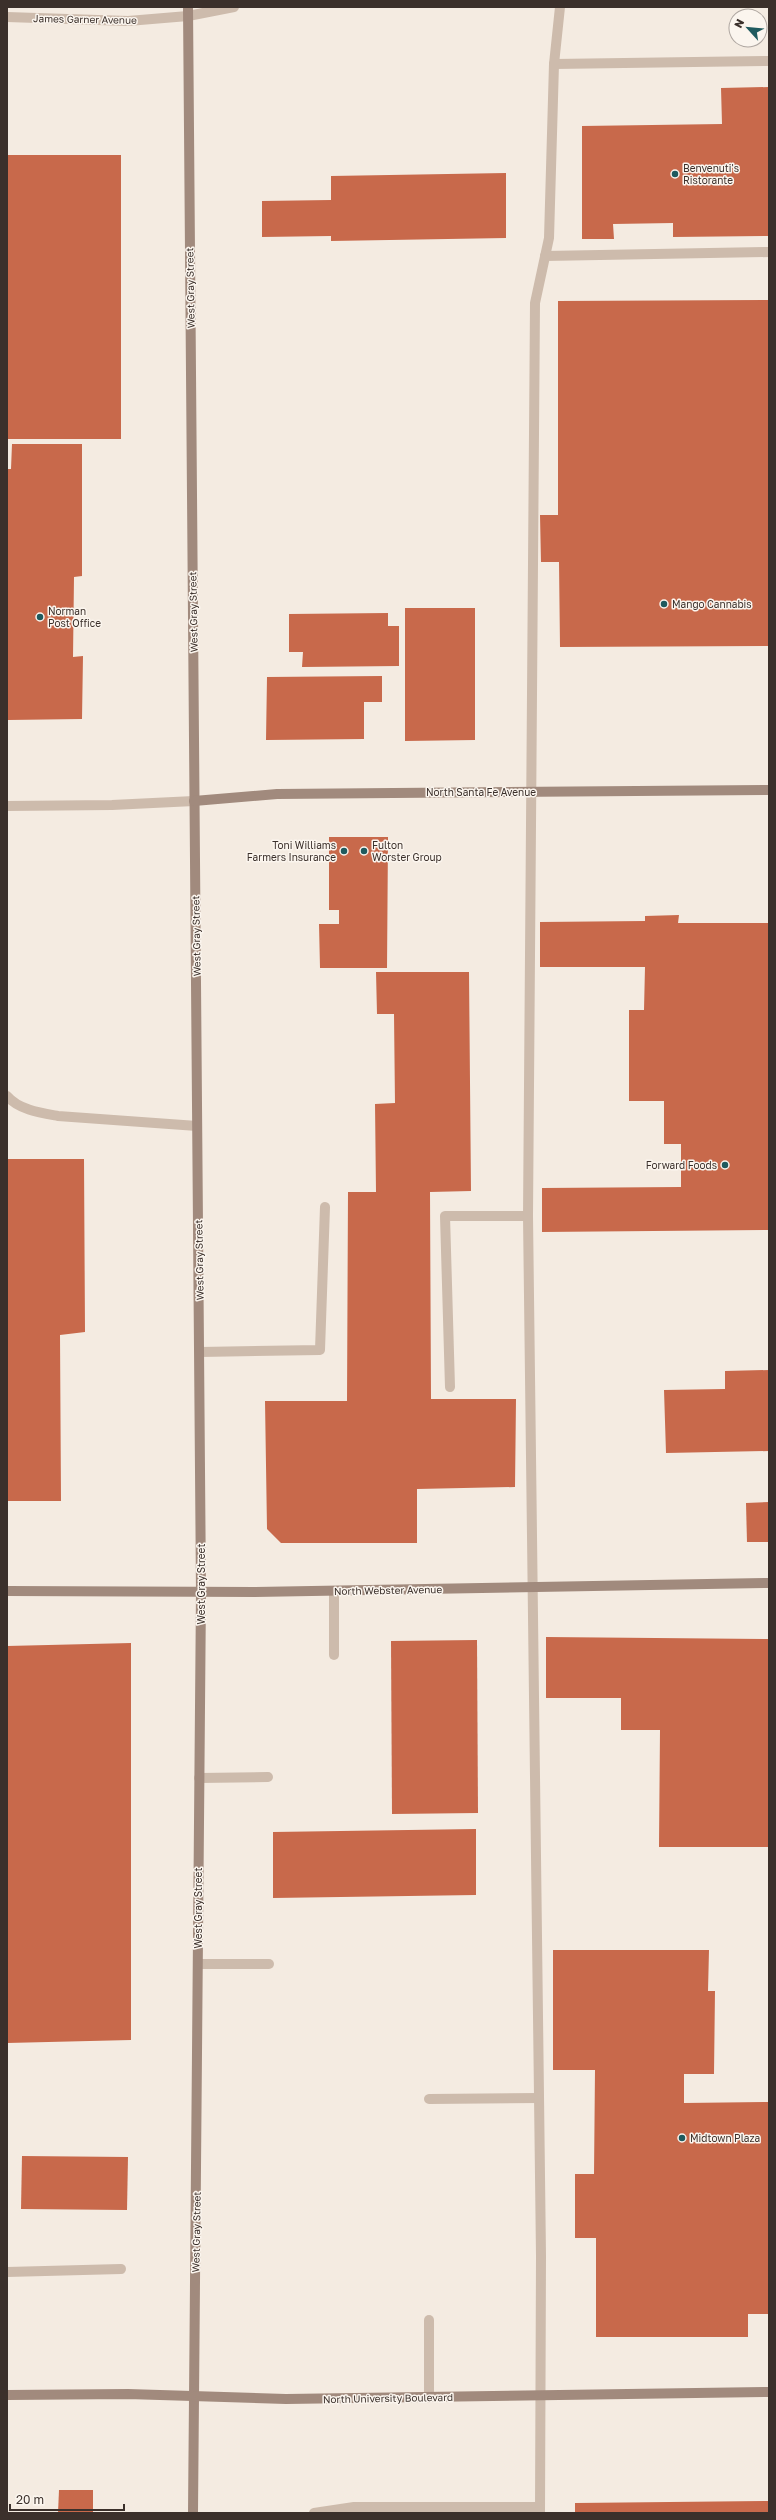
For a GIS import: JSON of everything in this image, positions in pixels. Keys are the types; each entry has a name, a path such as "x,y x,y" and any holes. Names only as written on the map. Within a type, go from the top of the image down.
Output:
{"main road":[{"name":"West Gray Street","path":"188,12 201,1592 193,2513"},
{"name":"North Santa Fe Avenue","path":"194,801 277,794 769,790"},
{"name":"North Webster Avenue","path":"7,1591 334,1591 769,1583"},
{"name":"North University Boulevard","path":"7,2395 194,2396 286,2399 540,2397 769,2392"}],"street":[{"name":"James Garner Avenue","path":"7,17 128,21 234,7"},
{"path":"314,2513 354,2507 540,2510 539,2098 528,1216 533,792 535,303 549,238 554,64 560,7"},
{"path":"554,64 769,61"},
{"path":"545,256 769,252"},
{"path":"7,806 112,805 194,801"},
{"path":"7,1096 19,1105 37,1112 58,1116 197,1126"},
{"path":"200,1352 320,1350 324,1207"},
{"path":"450,1387 445,1216 528,1216"},
{"path":"334,1591 334,1656"},
{"path":"199,1778 268,1777"},
{"path":"198,1964 269,1964"},
{"path":"429,2099 539,2098"},
{"path":"7,2272 121,2270"},
{"path":"429,2320 429,2398"}],"building":[{"name":"Benvenuti's Ristorante","path":"769,87 769,236 673,237 673,223 613,224 614,239 582,239 582,126 722,124 721,88"},
{"path":"7,155 121,155 121,439 7,439"},
{"path":"506,173 506,238 331,241 331,236 262,237 262,201 331,200 331,176"},
{"path":"769,300 769,646 560,647 559,562 541,562 540,515 558,515 558,301"},
{"name":"Norman Post Office","path":"12,444 82,444 82,576 74,577 73,657 83,656 82,719 8,720 7,469 11,469"},
{"path":"405,608 475,608 475,740 405,741"},
{"path":"388,613 388,626 399,626 399,666 302,667 303,652 289,652 289,614"},
{"path":"382,676 382,702 364,702 364,739 266,740 267,677"},
{"path":"329,837 388,837 387,968 320,968 319,924 339,924 339,910 329,910"},
{"path":"679,915 678,923 769,923 769,1230 542,1232 542,1188 681,1187 681,1144 664,1144 664,1101 629,1101 629,1010 644,1010 645,967 540,967 540,922 645,921 645,916"},
{"path":"376,972 469,972 471,1191 430,1192 431,1399 516,1399 515,1487 417,1489 417,1543 281,1543 267,1529 265,1401 347,1401 348,1192 376,1192 375,1104 395,1103 394,1014 377,1014"},
{"path":"7,1159 84,1159 85,1332 60,1335 61,1501 7,1501"},
{"path":"769,1370 769,1451 666,1453 664,1390 725,1389 725,1371"},
{"path":"769,1502 769,1542 747,1542 746,1503"},
{"path":"546,1637 769,1639 769,1847 659,1847 660,1730 621,1730 621,1698 546,1698"},
{"path":"477,1640 478,1813 392,1814 391,1641"},
{"path":"131,1643 131,2040 7,2043 7,1646"},
{"path":"476,1829 476,1895 273,1898 273,1832"},
{"name":"Midtown Plaza","path":"553,1950 709,1950 708,1991 715,1991 714,2074 684,2074 684,2103 769,2102 769,2314 748,2314 748,2337 596,2337 596,2238 575,2238 575,2174 594,2174 595,2070 553,2070"},
{"path":"22,2156 128,2157 127,2210 21,2209"},
{"path":"59,2490 93,2490 93,2513 58,2513"},
{"path":"769,2501 769,2513 575,2513 575,2503"}],"place":[{"name":"Benvenuti's Ristorante","path":"675,174"},
{"name":"Mango Cannabis","path":"664,604"},
{"name":"Norman Post Office","path":"40,617"},
{"name":"Toni Williams Farmers Insurance","path":"344,851"},
{"name":"Fulton Worster Group","path":"364,851"},
{"name":"Forward Foods","path":"725,1165"},
{"name":"Midtown Plaza","path":"682,2138"}]}
